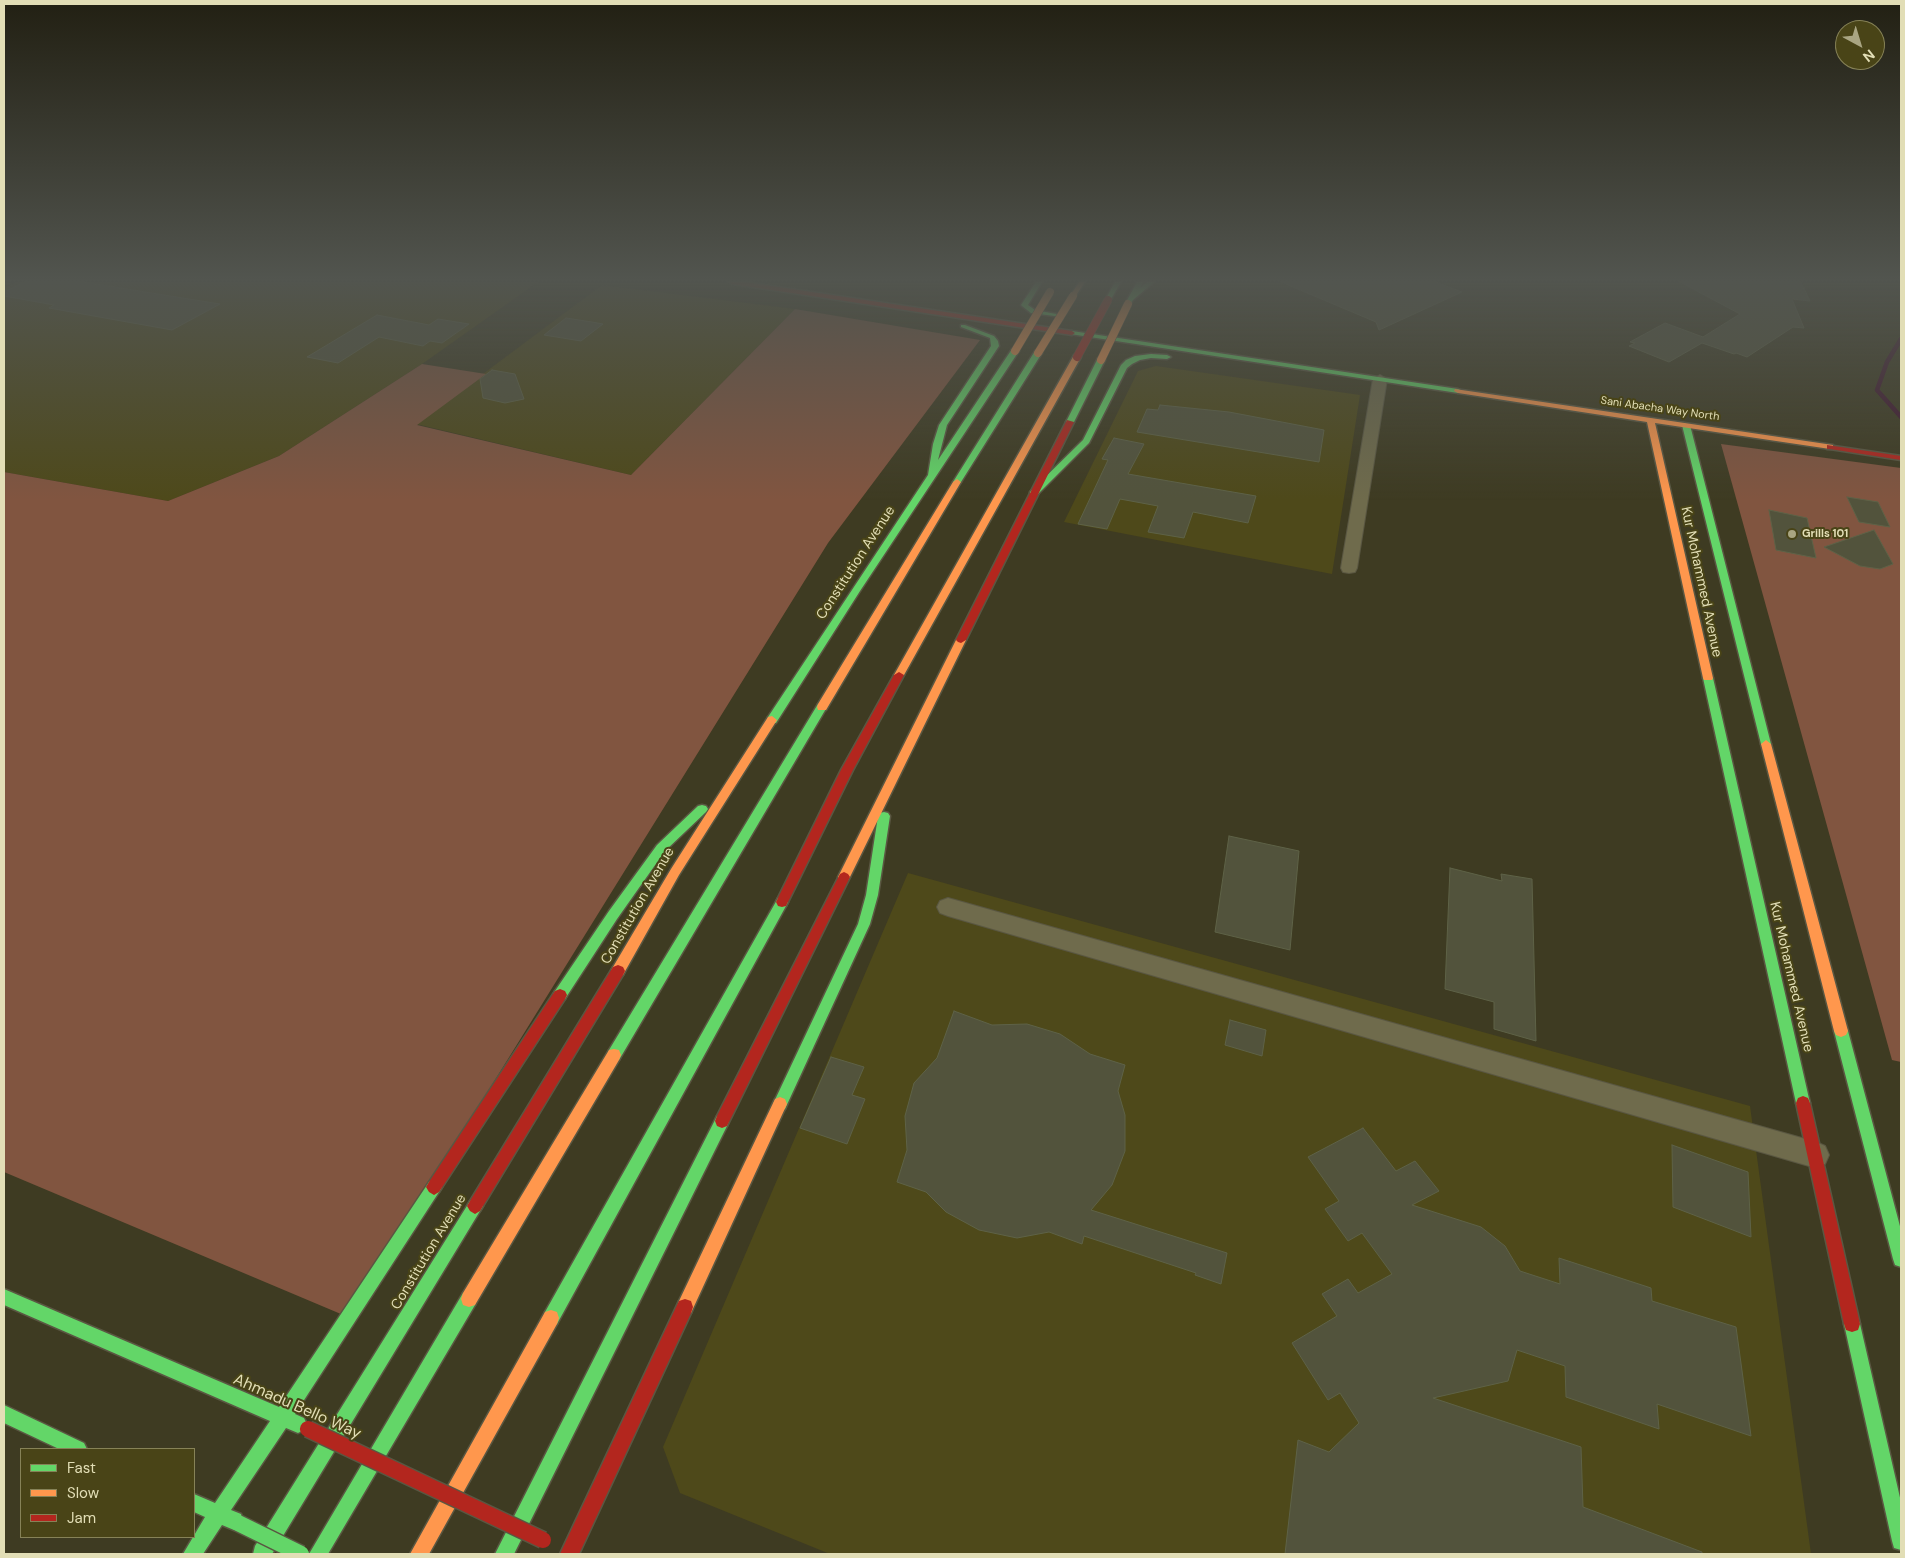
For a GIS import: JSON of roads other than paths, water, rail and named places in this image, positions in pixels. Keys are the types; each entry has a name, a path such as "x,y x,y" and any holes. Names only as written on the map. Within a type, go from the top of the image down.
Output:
{"main road":[{"path":"932,474 937,444 943,425 990,355"},
{"name":"Constitution Avenue","path":"261,1554 608,988 675,872 932,474 1013,355"},
{"path":"318,1554 715,885 1037,355"},
{"path":"419,1554 783,900 847,770 1078,355"},
{"path":"504,1554 828,910 1104,355"},
{"name":"Sani Abacha Way North","path":"1219,355 1901,458"},
{"path":"1033,494 1072,457 1093,429 1124,367 1129,362 1138,358 1165,357 1309,378 1380,379"},
{"name":"Kur Mohammed Avenue","path":"1650,420 1901,1541"},
{"name":"Kur Mohammed Avenue","path":"1686,425 1743,656 1901,1259"},
{"path":"192,1554 647,866 662,848 734,779"},
{"path":"561,1549 864,924 872,895 890,784"},
{"name":"Ahmadu Bello Way","path":"4,1297 308,1428 561,1549"},
{"path":"4,1414 76,1448"},
{"path":"195,1503 300,1554"}],"street":[{"path":"1350,568 1380,379"},
{"path":"948,907 1816,1155"}],"waterway":[{"path":"1891,355 1877,390 1901,417"}],"place":[{"name":"Grills 101","path":"1792,534"}]}
